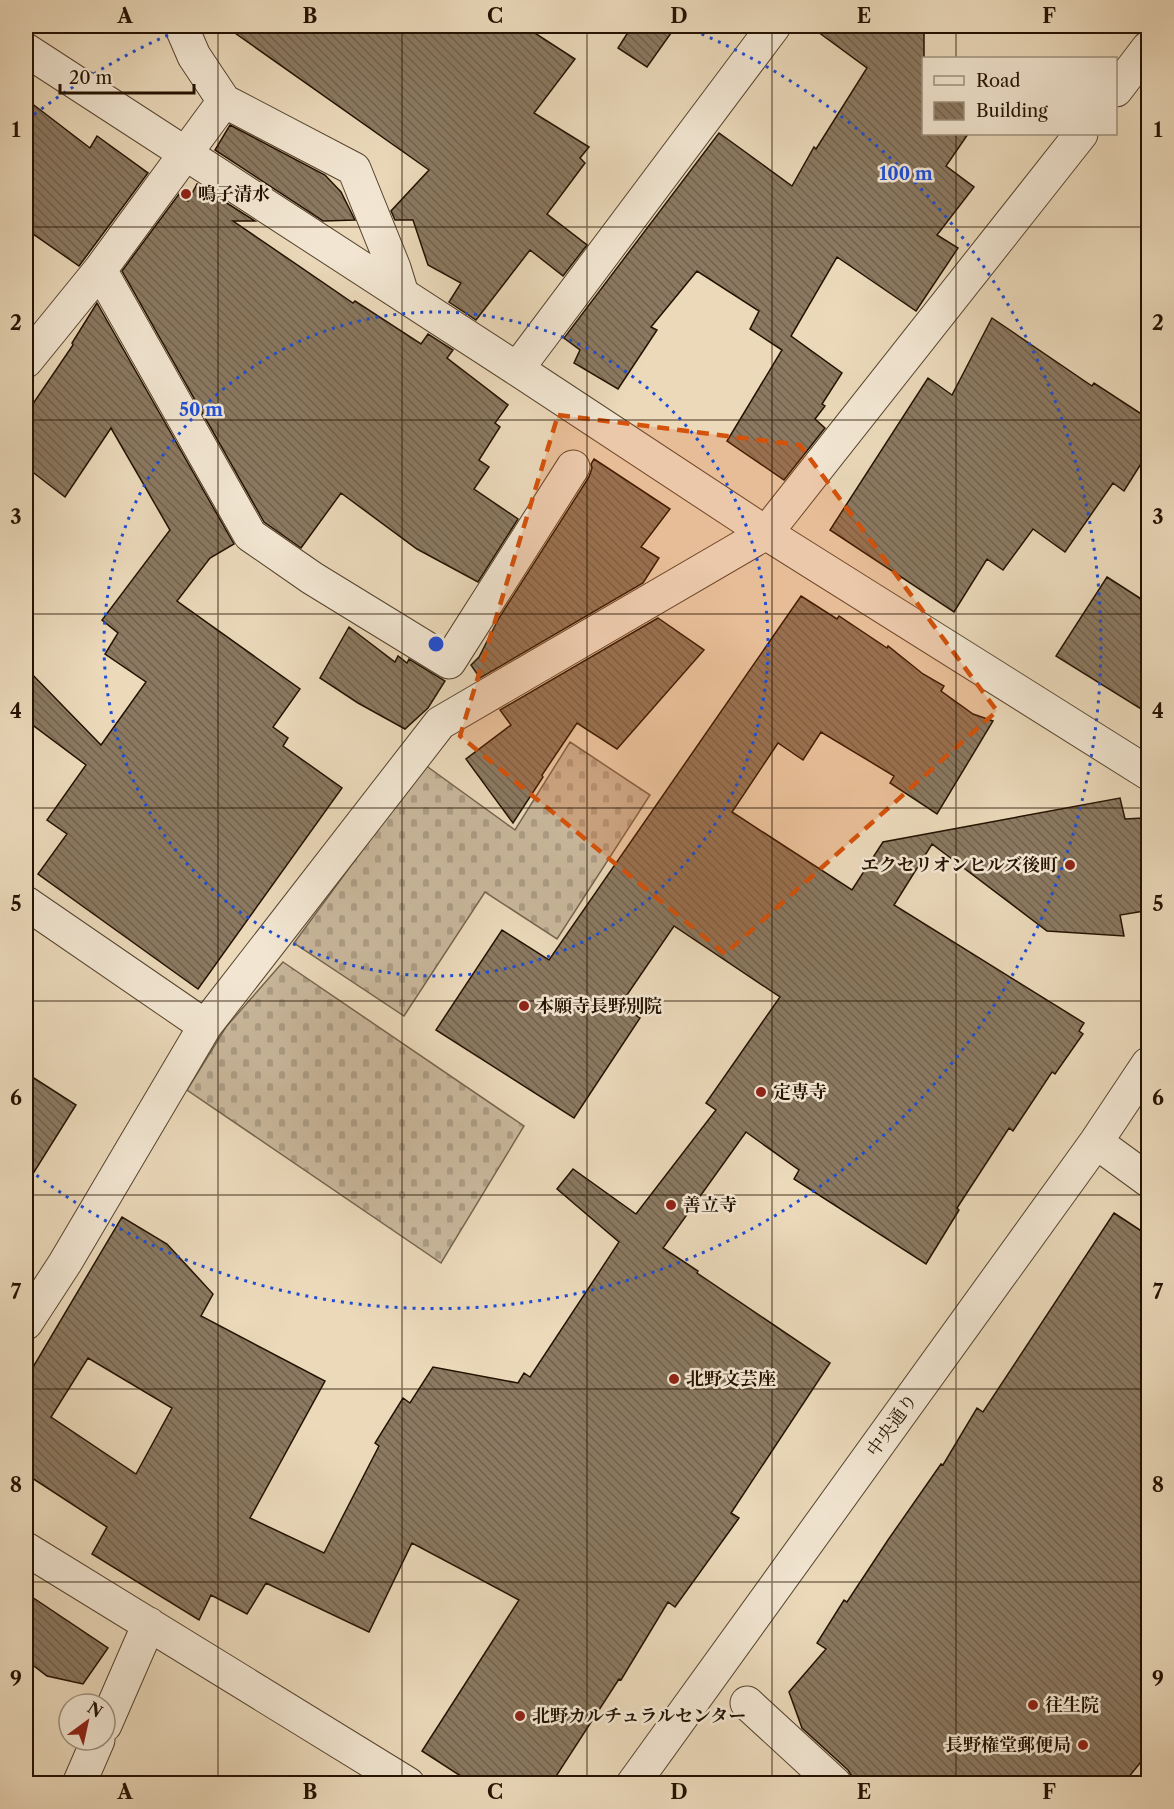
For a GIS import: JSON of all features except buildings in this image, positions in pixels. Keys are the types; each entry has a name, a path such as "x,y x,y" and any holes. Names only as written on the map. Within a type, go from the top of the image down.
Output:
{"street":[{"path":"181,26 194,56 224,101 354,169 394,268 402,294"},
{"path":"518,369 774,26"},
{"path":"1117,89 1149,48"},
{"path":"26,50 766,533 1149,773"},
{"path":"26,360 100,270 224,101"},
{"path":"26,1323 65,1263 205,1026 440,723 766,533 1080,135"},
{"path":"100,270 250,535 312,578 449,662 470,706"},
{"path":"449,662 573,467"},
{"path":"26,903 205,1026"},
{"name":"中央通り","path":"633,1784 1096,1142 1149,1065"},
{"path":"1096,1142 1149,1180"},
{"path":"26,1549 408,1784"},
{"path":"117,1697 149,1624"},
{"path":"747,1703 835,1784"},
{"path":"79,1784 93,1752"}],"highlighted area":[{"path":"558,415 800,445 997,711 725,954 460,736"}],"green space":[{"path":"570,742 650,795 557,939 485,892 404,1016 294,943 425,765 515,830"},
{"path":"283,962 524,1126 441,1263 187,1090 226,1027"}],"place":[{"name":"鳴子清水","path":"186,194"},
{"name":"エクセリオンヒルズ後町","path":"1070,865"},
{"name":"本願寺長野別院","path":"524,1006"},
{"name":"定専寺","path":"761,1092"},
{"name":"善立寺","path":"671,1205"},
{"name":"北野文芸座","path":"674,1379"},
{"name":"往生院","path":"1033,1705"},
{"name":"北野カルチュラルセンター","path":"520,1716"},
{"name":"長野権堂郵便局","path":"1083,1745"}]}
